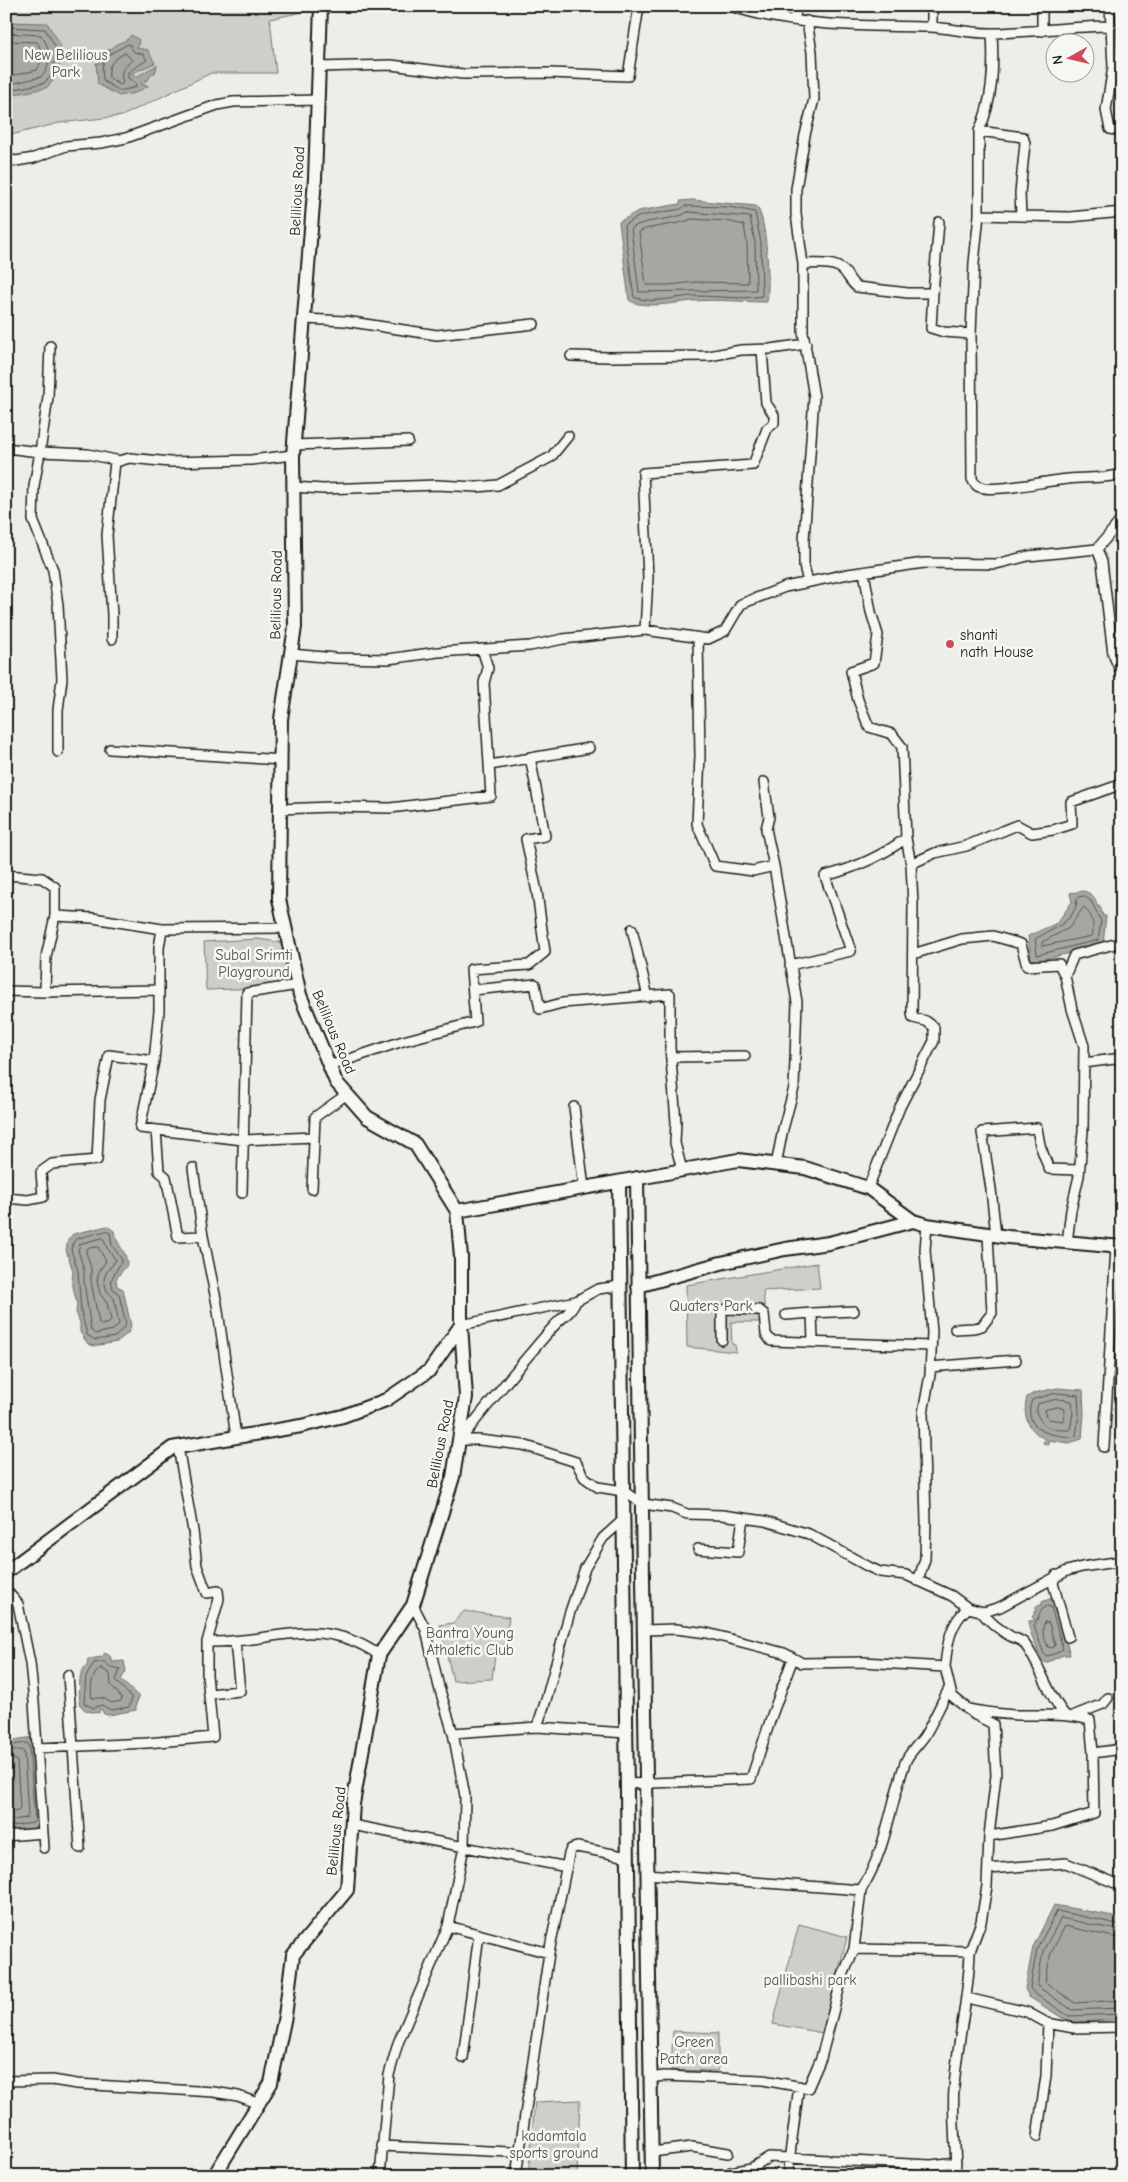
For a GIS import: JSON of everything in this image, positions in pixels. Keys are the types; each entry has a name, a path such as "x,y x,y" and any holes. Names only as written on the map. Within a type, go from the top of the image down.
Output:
{"main road":[{"name":"Belilious Road","path":"214,2176 260,2104 271,2083 293,1955 347,1890 352,1825 378,1655 413,1604 453,1477 466,1397 461,1325 461,1257 457,1211 416,1144 367,1117 336,1082 300,995 279,899 281,719 295,627 293,450 315,179 321,6"},
{"path":"457,1211 738,1160 806,1168 868,1188 913,1221 927,1225 992,1235 1119,1247"},
{"path":"637,1178 652,2176"},
{"path":"619,1182 632,2176"},
{"path":"638,1286 721,1263 785,1249 829,1243 913,1221"},
{"path":"6,1572 102,1498 172,1448 343,1416 386,1400 430,1370 461,1325"},
{"path":"630,2017 650,2016"}],"street":[{"path":"319,67 391,65 463,74 549,73 628,76 638,6"},
{"path":"730,6 757,15 854,26 932,27 956,31 992,33 1083,26 1112,26"},
{"path":"795,20 796,6"},
{"path":"932,6 932,27"},
{"path":"1042,6 1042,30"},
{"path":"1110,6 1113,67 1106,110 1110,129 1122,131"},
{"path":"807,21 812,52 814,99 805,134 796,189 796,214 803,264 803,332 814,397 804,540 804,566 808,582"},
{"path":"992,33 994,70 986,115 979,131 979,216 974,263 971,334 972,470 975,485 980,488 1000,488 1068,479 1113,477 1122,474"},
{"path":"6,159 16,161 34,158 66,146 101,143 126,138 217,105 233,102 318,100"},
{"path":"979,131 1023,137 1026,143 1021,185 1021,216"},
{"path":"979,216 1070,217 1122,212"},
{"path":"939,222 931,328 944,332 971,334"},
{"path":"803,264 828,264 839,268 857,287 908,293 933,293"},
{"path":"305,319 345,321 436,335 534,324"},
{"path":"571,356 699,356 806,344"},
{"path":"50,346 48,397 34,486 33,520 53,570 58,605 62,679 58,710 58,752"},
{"path":"646,630 648,577 643,473 753,465 767,428 774,423 774,415 766,403 762,350"},
{"path":"293,488 323,489 438,485 477,487 498,485 551,457 568,436"},
{"path":"112,639 107,536 115,462 130,458 170,462 250,460 293,450 408,441"},
{"path":"6,448 40,452 88,454 120,461"},
{"path":"291,654 335,658 388,659 438,652 530,646 563,639 646,630 708,640 725,631 741,604 784,587 924,563 996,564 1028,556 1097,549 1122,519"},
{"path":"1097,549 1102,562 1113,654 1122,675"},
{"path":"864,572 871,612 878,635 874,663 851,671 858,700 869,727 892,734 902,747 906,838 911,864 912,1018 926,1021 934,1027 934,1041 900,1106 868,1188"},
{"path":"698,638 700,756 697,824 714,866 753,871 774,866"},
{"path":"280,809 331,807 390,808 491,796 484,683 488,668 482,650"},
{"path":"490,765 589,748"},
{"path":"110,749 281,760"},
{"path":"329,1066 403,1041 475,1022 471,969 530,965 545,952 537,892 526,839 546,836 530,757"},
{"path":"764,782 769,817 766,829 797,1002 794,1088 776,1164"},
{"path":"911,864 935,853 966,846 1017,825 1032,833 1053,830 1072,824 1071,802 1122,784"},
{"path":"790,964 851,951 825,876 854,868 891,850 906,838"},
{"path":"6,875 42,878 55,887 55,916 46,957 45,992"},
{"path":"55,916 93,918 162,929 285,928"},
{"path":"162,929 158,990 159,1011 154,1061 140,1128 243,1140 314,1136"},
{"path":"632,929 648,997"},
{"path":"913,954 962,939 993,936 1021,944 1027,966 1059,964 1065,976 1072,1009 1084,1046 1083,1131 1068,1243"},
{"path":"1065,976 1074,955 1122,942"},
{"path":"473,990 534,984 540,1009 562,1003 670,994 671,1057 676,1122 675,1142 682,1170"},
{"path":"242,1193 247,993 298,985"},
{"path":"6,991 158,990"},
{"path":"6,1198 28,1200 43,1197 41,1172 52,1164 96,1160 100,1100 109,1055 154,1061"},
{"path":"671,1057 745,1056"},
{"path":"1084,1063 1122,1058"},
{"path":"312,1189 314,1117 347,1094"},
{"path":"574,1108 584,1188"},
{"path":"955,1329 982,1326 992,1313 991,1189 982,1132 1037,1128 1040,1145 1049,1169 1079,1170"},
{"path":"156,1130 159,1171 166,1177 178,1237 203,1236"},
{"path":"193,1168 203,1236 217,1304 236,1437"},
{"path":"918,1581 925,1559 926,1522 923,1413 930,1367 932,1332 925,1250 927,1225"},
{"path":"1104,1447 1119,1247"},
{"path":"461,1325 576,1301 598,1289 620,1286"},
{"path":"460,1440 531,1352 557,1322 575,1306 576,1301"},
{"path":"722,1340 721,1314 726,1309 734,1309 762,1311 766,1334 771,1341 931,1346"},
{"path":"786,1316 854,1311"},
{"path":"812,1313 813,1341"},
{"path":"930,1367 1016,1360"},
{"path":"460,1440 479,1440 523,1445 576,1462 584,1477 598,1487 623,1491 643,1504 672,1508 687,1514 706,1514 765,1521 809,1534 875,1569 906,1575 952,1596 968,1608 984,1612 1000,1607 1056,1575 1082,1567 1122,1561"},
{"path":"38,1748 147,1743 213,1736 207,1642 219,1599 218,1592 207,1593 197,1566 193,1531 178,1447"},
{"path":"698,1549 738,1552 743,1518"},
{"path":"536,1727 546,1700 569,1615 585,1568 603,1538 623,1520"},
{"path":"1056,1575 1053,1583 1068,1637"},
{"path":"6,1590 18,1604 30,1663 38,1748 44,1848"},
{"path":"380,2176 389,2075 398,2043 448,1926 464,1846 465,1796 453,1733 439,1687 426,1630 413,1604"},
{"path":"956,2176 954,2089 967,1998 970,1952 981,1922 988,1886 989,1836 996,1775 993,1724 967,1709 952,1696 945,1667 948,1642 957,1617 968,1608"},
{"path":"980,1611 989,1622 1023,1642 1048,1686 1054,1702 1065,1715"},
{"path":"644,1630 676,1629 707,1633 784,1653 802,1663 863,1662 945,1667"},
{"path":"207,1642 235,1642 294,1632 336,1634 362,1644 378,1655"},
{"path":"209,1694 240,1691 235,1642"},
{"path":"627,1784 751,1780 793,1658"},
{"path":"68,1675 80,1848"},
{"path":"650,2078 664,2076 763,2080 808,2088 816,2074 842,1978 854,1949 861,1890 871,1874 880,1852 905,1761 924,1737 950,1688"},
{"path":"1075,1715 1103,1704 1108,1698"},
{"path":"967,1709 1028,1715 1075,1715 1090,1720 1093,1753 1094,1813 1052,1826 989,1836"},
{"path":"453,1733 536,1727 626,1733"},
{"path":"1093,1753 1122,1749"},
{"path":"352,1825 420,1840 464,1846 567,1867"},
{"path":"6,1836 43,1833"},
{"path":"516,2176 549,1953 571,1849 577,1847 628,1857"},
{"path":"988,1868 1066,1864 1122,1884"},
{"path":"647,1874 861,1890"},
{"path":"448,1926 549,1953"},
{"path":"464,2058 479,1934"},
{"path":"854,1949 970,1952"},
{"path":"967,1998 1027,2012 1048,2023 1074,2028 1122,2027"},
{"path":"1037,2137 1047,2069 1048,2023"},
{"path":"6,2081 52,2080 77,2084 214,2092 238,2096 260,2104"},
{"path":"791,2176 788,2169 799,2086"},
{"path":"382,2146 519,2154"},
{"path":"652,2152 692,2147 728,2153"},
{"path":"724,2176 731,2172 751,2168 769,2157 931,2165 956,2162"}],"green space":[{"name":"New Belilious Park","path":"6,6 316,6 317,9 270,19 276,73 211,73 122,116 59,123 15,134 6,132"},
{"name":"Subal Srimti Playground","path":"257,939 286,943 291,987 206,990 204,942"},
{"name":"Quaters Park","path":"817,1263 820,1288 763,1291 766,1322 731,1322 732,1344 735,1345 736,1352 687,1347 686,1285"},
{"name":"Bantra Young Athaletic Club","path":"464,1611 509,1617 504,1648 496,1648 492,1679 453,1681 440,1625 453,1623"},
{"name":"pallibashi park","path":"799,1924 847,1937 823,2033 773,2024"},
{"name":"Green Patch area","path":"673,2031 718,2033 718,2071 671,2070"},
{"name":"kadamtala sports ground","path":"580,2100 577,2176 528,2176 535,2102"}],"water":[{"path":"6,22 47,23 60,44 60,63 55,79 46,88 6,96"},
{"path":"131,35 139,40 137,48 148,50 155,63 132,73 133,76 138,76 157,65 155,73 152,73 148,80 142,82 142,85 146,84 148,86 135,93 119,96 98,84 96,63 100,63 99,53 112,49"},
{"path":"692,200 756,206 760,212 765,236 768,267 767,302 703,300 642,305 629,300 619,222 638,211 680,204 680,201"},
{"path":"1084,891 1093,896 1097,906 1100,906 1103,916 1106,916 1103,945 1037,961 1031,959 1028,936 1057,923 1072,902 1070,893"},
{"path":"107,1226 114,1231 127,1260 127,1265 116,1279 117,1286 123,1289 131,1326 128,1333 117,1342 94,1346 88,1344 80,1332 72,1282 73,1271 66,1250 68,1240 73,1234"},
{"path":"1057,1388 1083,1390 1082,1439 1069,1443 1048,1440 1048,1445 1043,1443 1045,1439 1034,1431 1028,1422 1025,1411 1027,1397 1034,1393"},
{"path":"1054,1597 1070,1655 1063,1655 1046,1663 1042,1661 1030,1631 1029,1621 1035,1620 1032,1617 1036,1611 1036,1606 1042,1605 1042,1602"},
{"path":"105,1653 110,1656 112,1662 124,1661 126,1671 121,1680 139,1697 136,1710 109,1715 104,1714 101,1709 99,1713 86,1711 79,1704 81,1673 87,1666 88,1659 102,1657"},
{"path":"34,1737 40,1827 6,1832 6,1741"},
{"path":"1054,1905 1108,1915 1122,1921 1122,2019 1067,2021 1029,1997 1025,1989 1033,1947"}],"place":[{"name":"shanti nath House","path":"950,644"}]}
